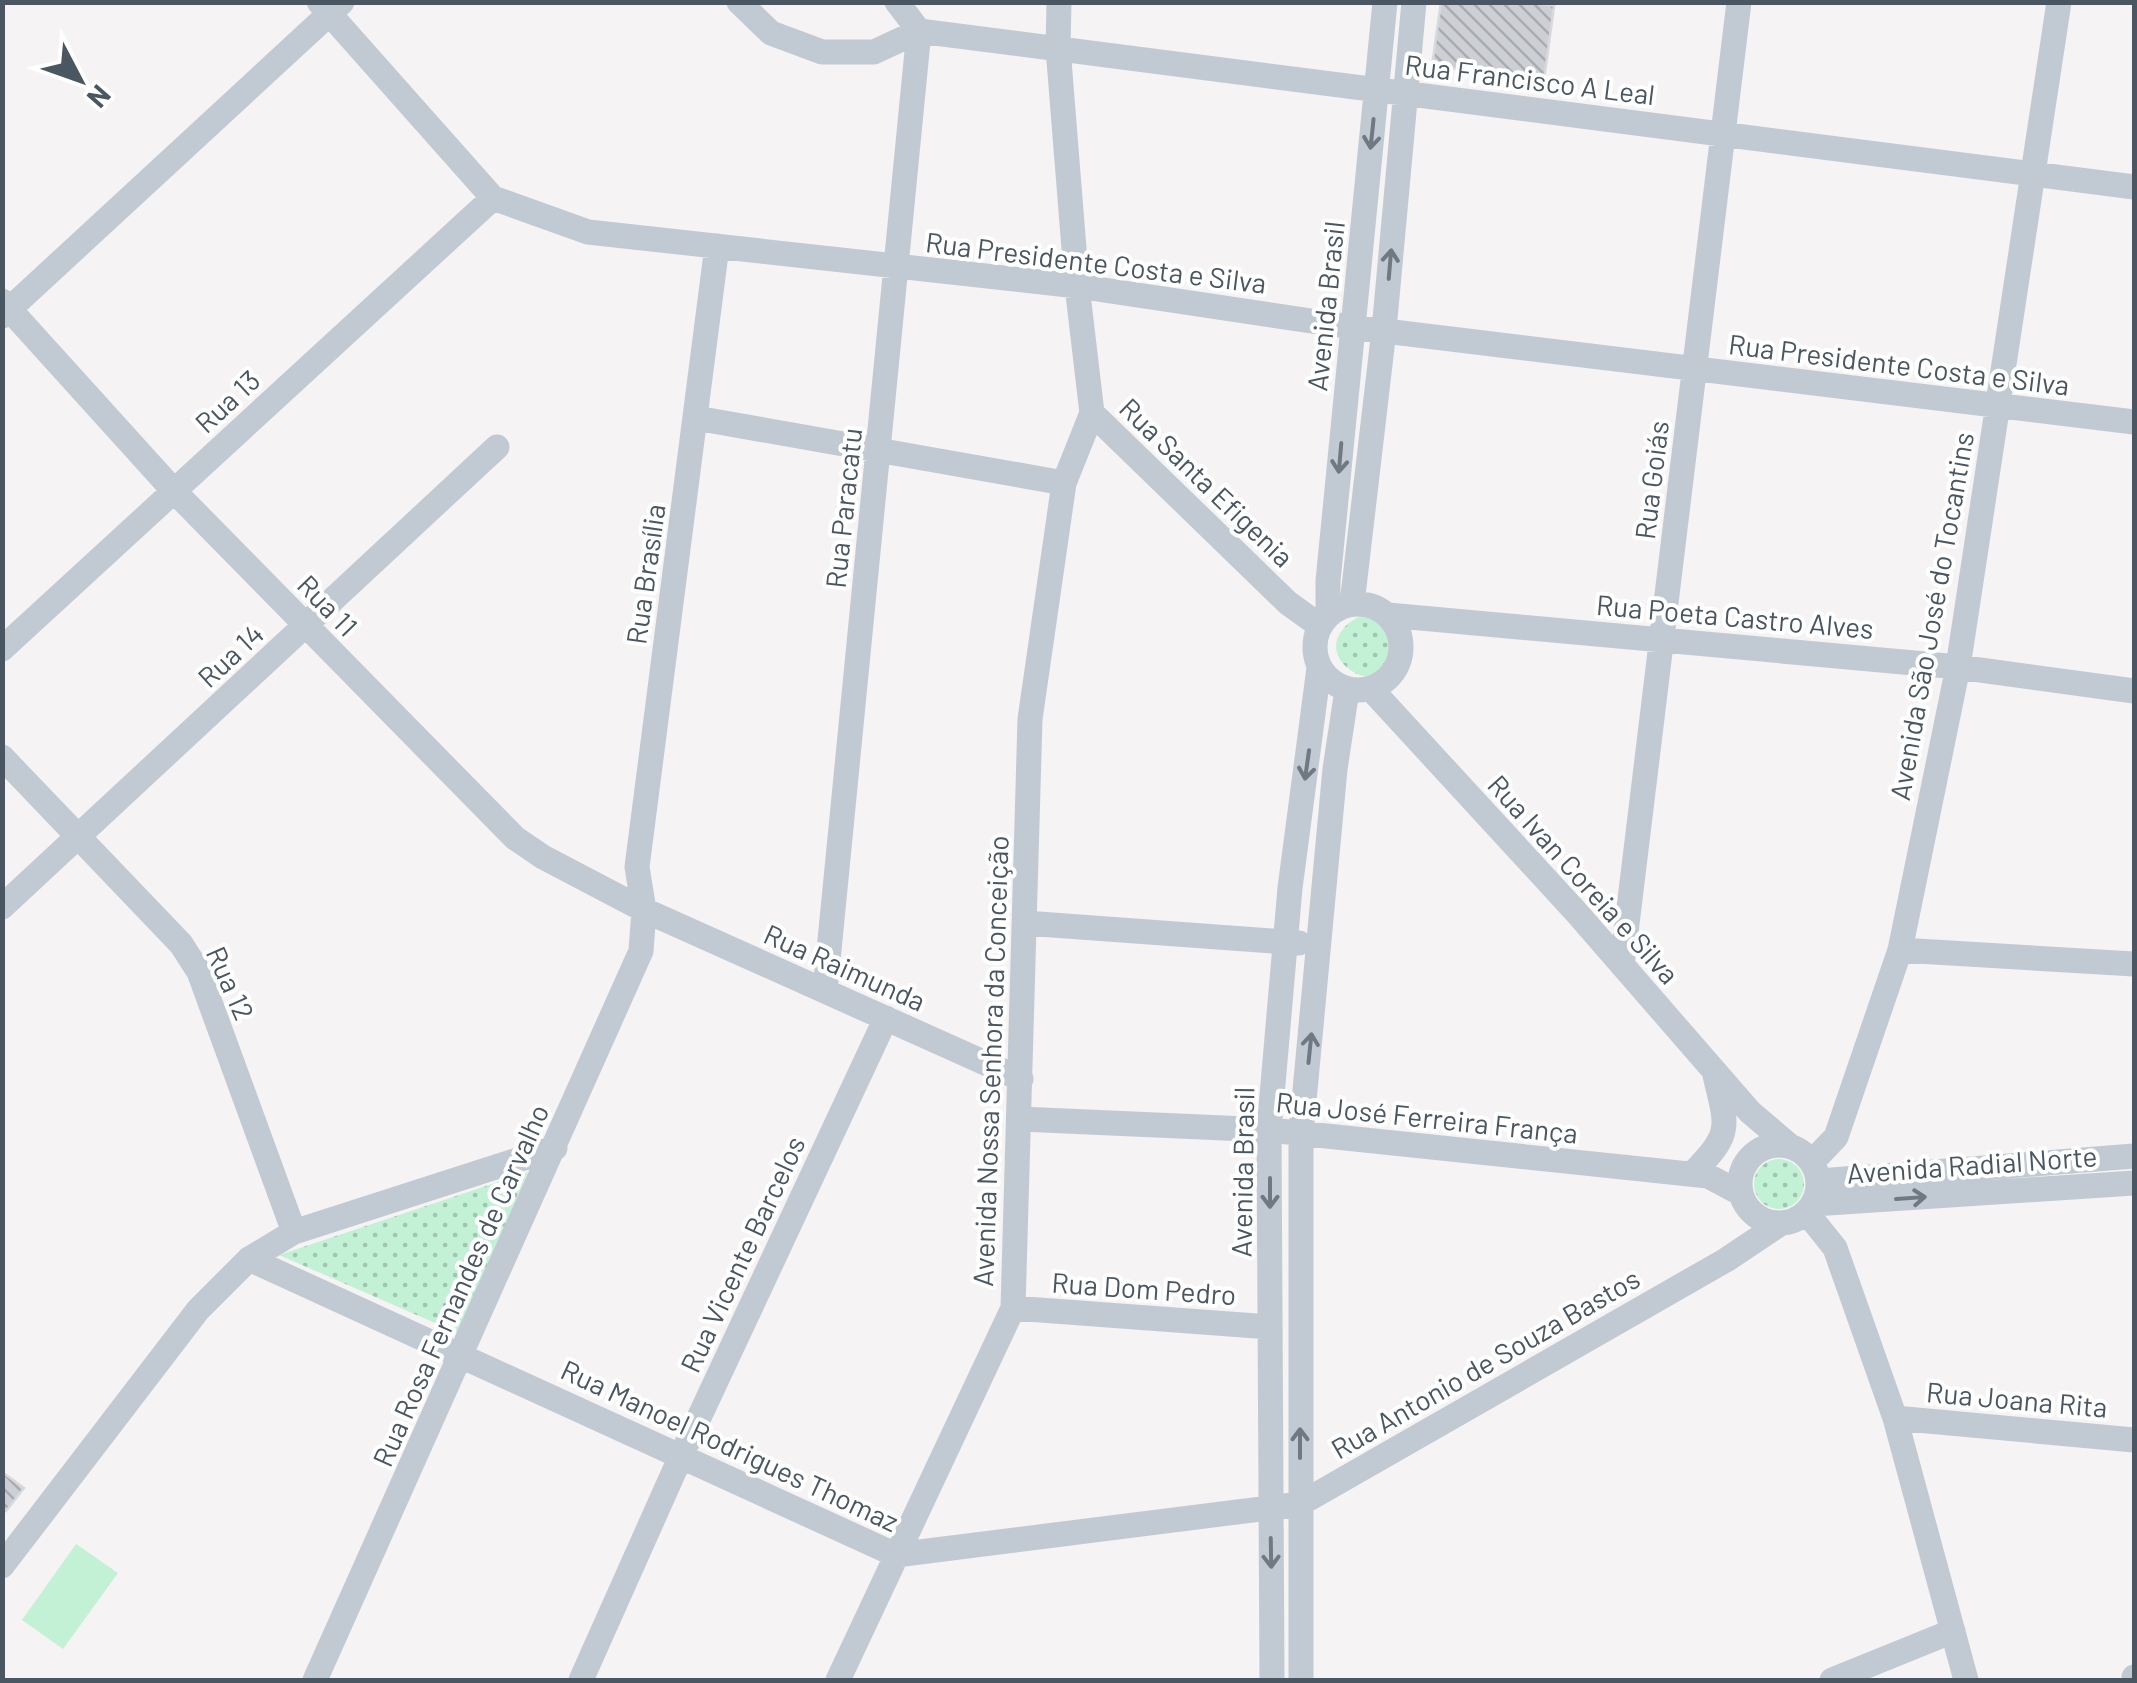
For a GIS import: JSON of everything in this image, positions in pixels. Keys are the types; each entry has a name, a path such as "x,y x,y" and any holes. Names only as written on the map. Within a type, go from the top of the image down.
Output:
{"street":[{"path":"739,2 770,33 822,52 874,52 919,30 897,2"},
{"name":"Rua Santa Efigenia","path":"1058,2 1058,48 1092,413 1288,603 1324,621"},
{"name":"Avenida Brasil","path":"1324,621 1385,2"},
{"path":"1352,604 1384,330 1414,2"},
{"name":"Rua Goiás","path":"1622,965 1739,2"},
{"name":"Avenida São José do Tocantins","path":"1813,1190 1836,1137 1900,950 1958,667 2059,2"},
{"path":"5,309 330,6"},
{"name":"Rua Presidente Costa e Silva","path":"330,6 492,198 588,232 1078,286 1352,326 2134,422"},
{"name":"Rua Francisco A Leal","path":"919,30 2134,187"},
{"name":"Rua Paracatu","path":"826,991 919,30"},
{"name":"Rua 13","path":"2,649 492,198"},
{"name":"Rua Brasília","path":"644,910 637,867 718,246"},
{"name":"Rua 11","path":"5,309 174,491 515,838 644,910"},
{"name":"Avenida Nossa Senhora da Conceição","path":"838,1680 1014,1308 1030,719 1064,483 1092,413"},
{"path":"696,418 1064,483"},
{"name":"Rua 14","path":"2,906 497,447"},
{"path":"1352,604 1371,605 1388,615 1402,642 1395,671 1384,682 1359,689 1331,682 1315,654 1324,621 1352,604"},
{"name":"Rua Poeta Castro Alves","path":"1388,615 1958,667 2134,692"},
{"name":"Avenida Brasil","path":"1272,1680 1270,1130 1286,941 1320,668"},
{"path":"1301,1680 1301,1133 1335,769 1359,689"},
{"name":"Rua Ivan Coreia e Silva","path":"1359,689 1622,965 1750,1112 1790,1146"},
{"name":"Rua 12","path":"2,757 181,944 199,972 294,1232"},
{"name":"Rua Raimunda","path":"644,910 1021,1079"},
{"name":"Rua Rosa Fernandes de Carvalho","path":"316,1680 640,951 644,910"},
{"path":"1024,923 1286,941 1320,947"},
{"path":"1900,950 2134,964"},
{"name":"Rua Vicente Barcelos","path":"582,1680 680,1456 886,1018"},
{"path":"1700,1175 1718,1147 1726,1119 1713,1066"},
{"path":"1726,1260 1743,1199 1740,1179 1748,1160 1750,1112"},
{"name":"Rua José Ferreira França","path":"1020,1119 1270,1130 1700,1175 1743,1199"},
{"path":"1748,1160 1777,1144 1790,1146 1813,1190 1895,1418 1966,1680"},
{"path":"2,1566 198,1310 250,1259 294,1232 554,1148"},
{"name":"Avenida Radial Norte","path":"1813,1190 2134,1156"},
{"name":"Rua José Ferreira França","path":"1700,1175 1748,1160"},
{"name":"Avenida Radial Norte","path":"1813,1190 2134,1183"},
{"path":"1743,1199 1754,1215 1780,1224 1794,1221 1813,1190"},
{"name":"Rua Antonio de Souza Bastos","path":"1270,1509 1300,1504 1726,1260 1780,1224"},
{"name":"Rua Manoel Rodrigues Thomaz","path":"250,1259 896,1555 1270,1509"},
{"name":"Rua Dom Pedro","path":"1014,1308 1270,1327"},
{"name":"Rua Joana Rita","path":"1895,1418 2134,1440"},
{"path":"1832,1680 1953,1631"}],"green space":[{"path":"1360,616 1386,622 1392,634 1388,672 1384,677 1370,677 1347,668 1336,649 1345,626"},
{"path":"1779,1159 1797,1166 1804,1184 1797,1202 1779,1209 1761,1202 1754,1184 1761,1166"},
{"path":"528,1172 458,1333 279,1255"},
{"path":"76,1544 118,1573 63,1649 22,1620"}],"building":[{"path":"1441,2 1527,2 1554,6 1544,80 1432,66"},
{"path":"2,1472 24,1488 6,1511 2,1508"}]}
